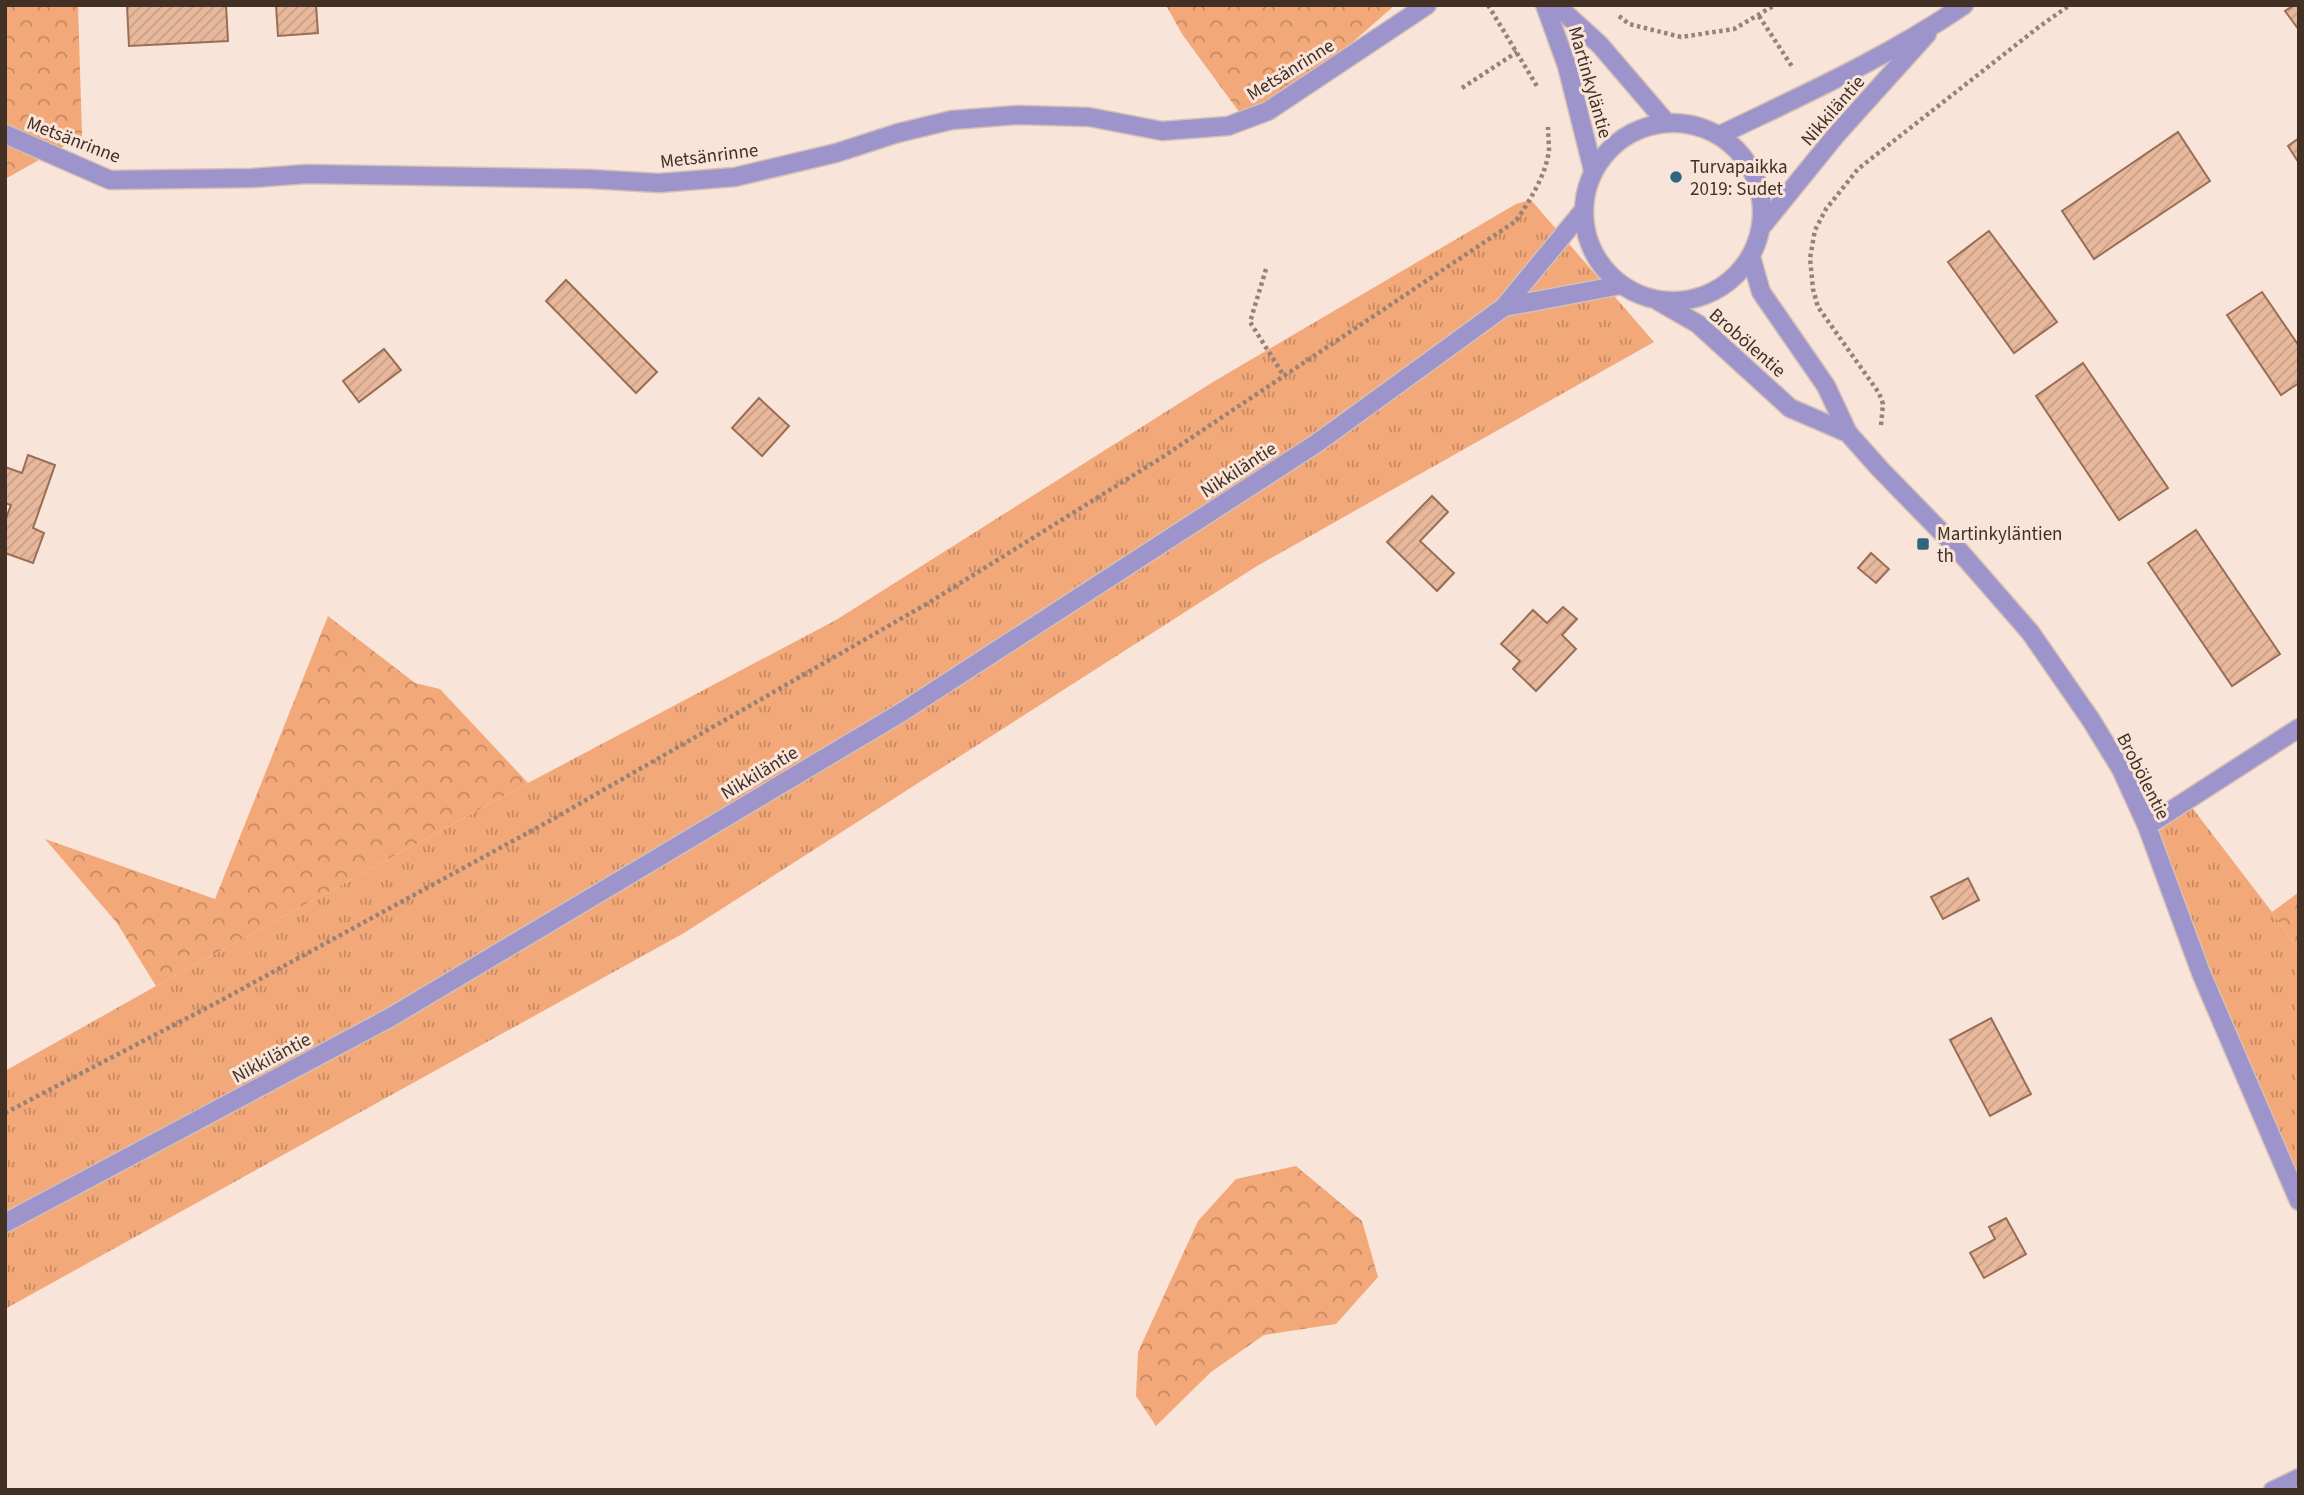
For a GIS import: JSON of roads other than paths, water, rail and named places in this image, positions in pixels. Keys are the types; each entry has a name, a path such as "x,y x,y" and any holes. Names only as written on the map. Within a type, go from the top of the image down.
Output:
{"street":[{"name":"Metsänrinne","path":"5,134 110,180 252,178 307,174 590,179 659,183 735,177 836,153 898,133 952,120 1018,115 1088,117 1162,131 1228,126 1268,111 1427,5"},
{"name":"Martinkyläntie","path":"1545,5 1567,66 1593,170"},
{"name":"Martinkyläntie","path":"1556,5 1600,45 1665,122"},
{"name":"Nikkiläntie","path":"1720,135 1809,93 1935,25 1964,5"},
{"name":"Nikkiläntie","path":"1763,225 1836,135 1935,25"},
{"path":"1665,122 1694,124 1720,135 1740,151 1755,173 1763,199 1763,225 1751,257 1734,278 1711,293 1685,301 1657,300 1638,295 1621,285 1600,265 1588,239 1583,211 1593,170 1611,146 1636,130 1665,122"},
{"name":"Nikkiläntie","path":"5,1223 391,1017 902,712 1317,443 1504,307 1583,211"},
{"name":"Brobölentie","path":"1751,257 1761,292 1826,386 1848,433 1955,545 2030,632 2097,729 2121,769 2147,826 2201,973 2299,1201"},
{"name":"Nikkiläntie","path":"1504,307 1621,285"},
{"name":"Brobölentie","path":"1657,300 1698,324 1790,408 1848,433"},
{"path":"2147,826 2299,728"}],"lane":[{"path":"2272,1490 2299,1477"}],"place":[{"name":"Turvapaikka 2019: Sudet","path":"1676,177"},
{"name":"Martinkyläntien th","path":"1923,544"}]}
